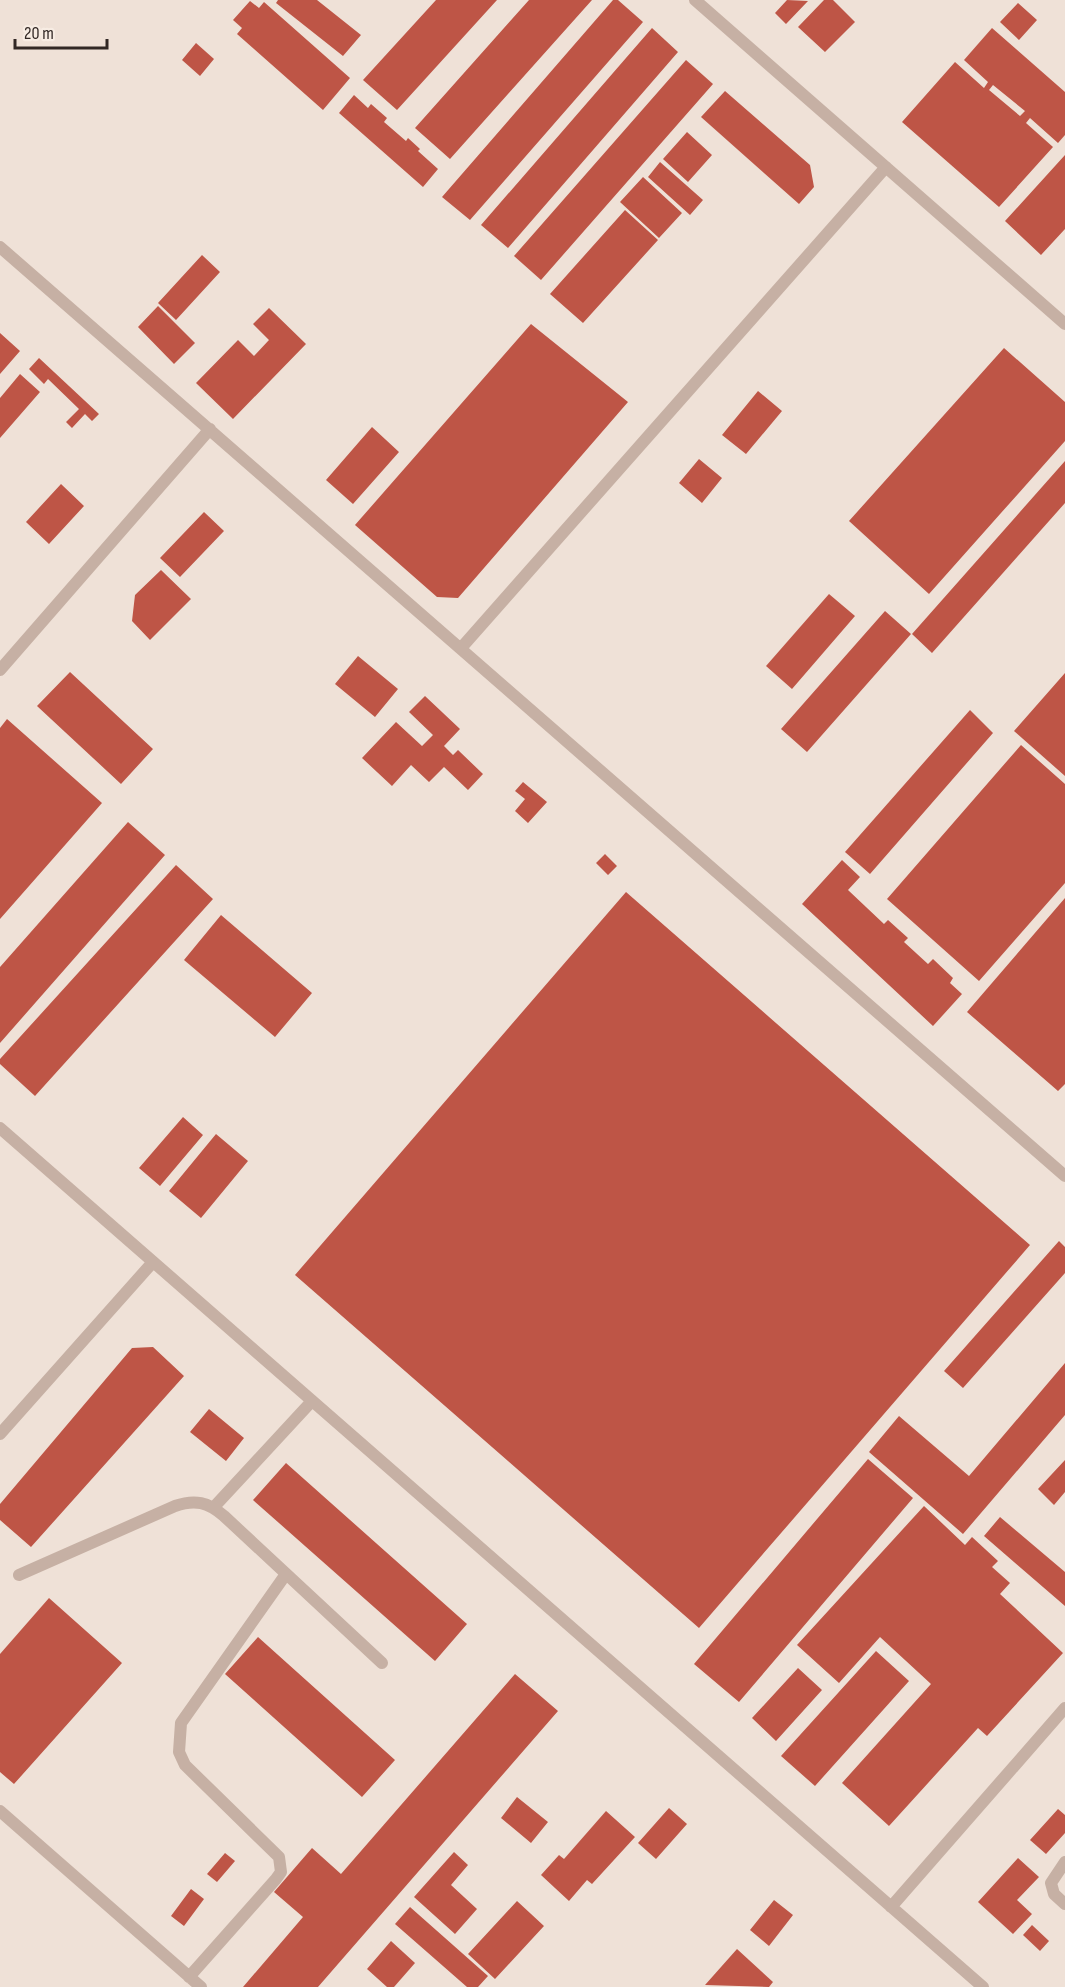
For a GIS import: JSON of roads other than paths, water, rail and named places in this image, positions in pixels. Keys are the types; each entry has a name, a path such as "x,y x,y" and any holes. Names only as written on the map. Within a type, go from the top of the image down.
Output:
{"lane":[{"path":"695,0 1065,324"},
{"path":"462,647 886,167"},
{"path":"0,246 462,647 1065,1176"},
{"path":"0,670 210,429"},
{"path":"0,1128 983,1987"},
{"path":"0,1434 153,1262"},
{"path":"214,1507 312,1401"},
{"path":"19,1575 175,1506 188,1502 201,1502 214,1507 382,1663"},
{"path":"189,1977 276,1879 282,1864 274,1851 185,1765 179,1752 181,1723 286,1574"},
{"path":"891,1907 1065,1708"},
{"path":"0,1811 201,1987"},
{"path":"1065,1862 1051,1883 1054,1894 1065,1904"}]}
